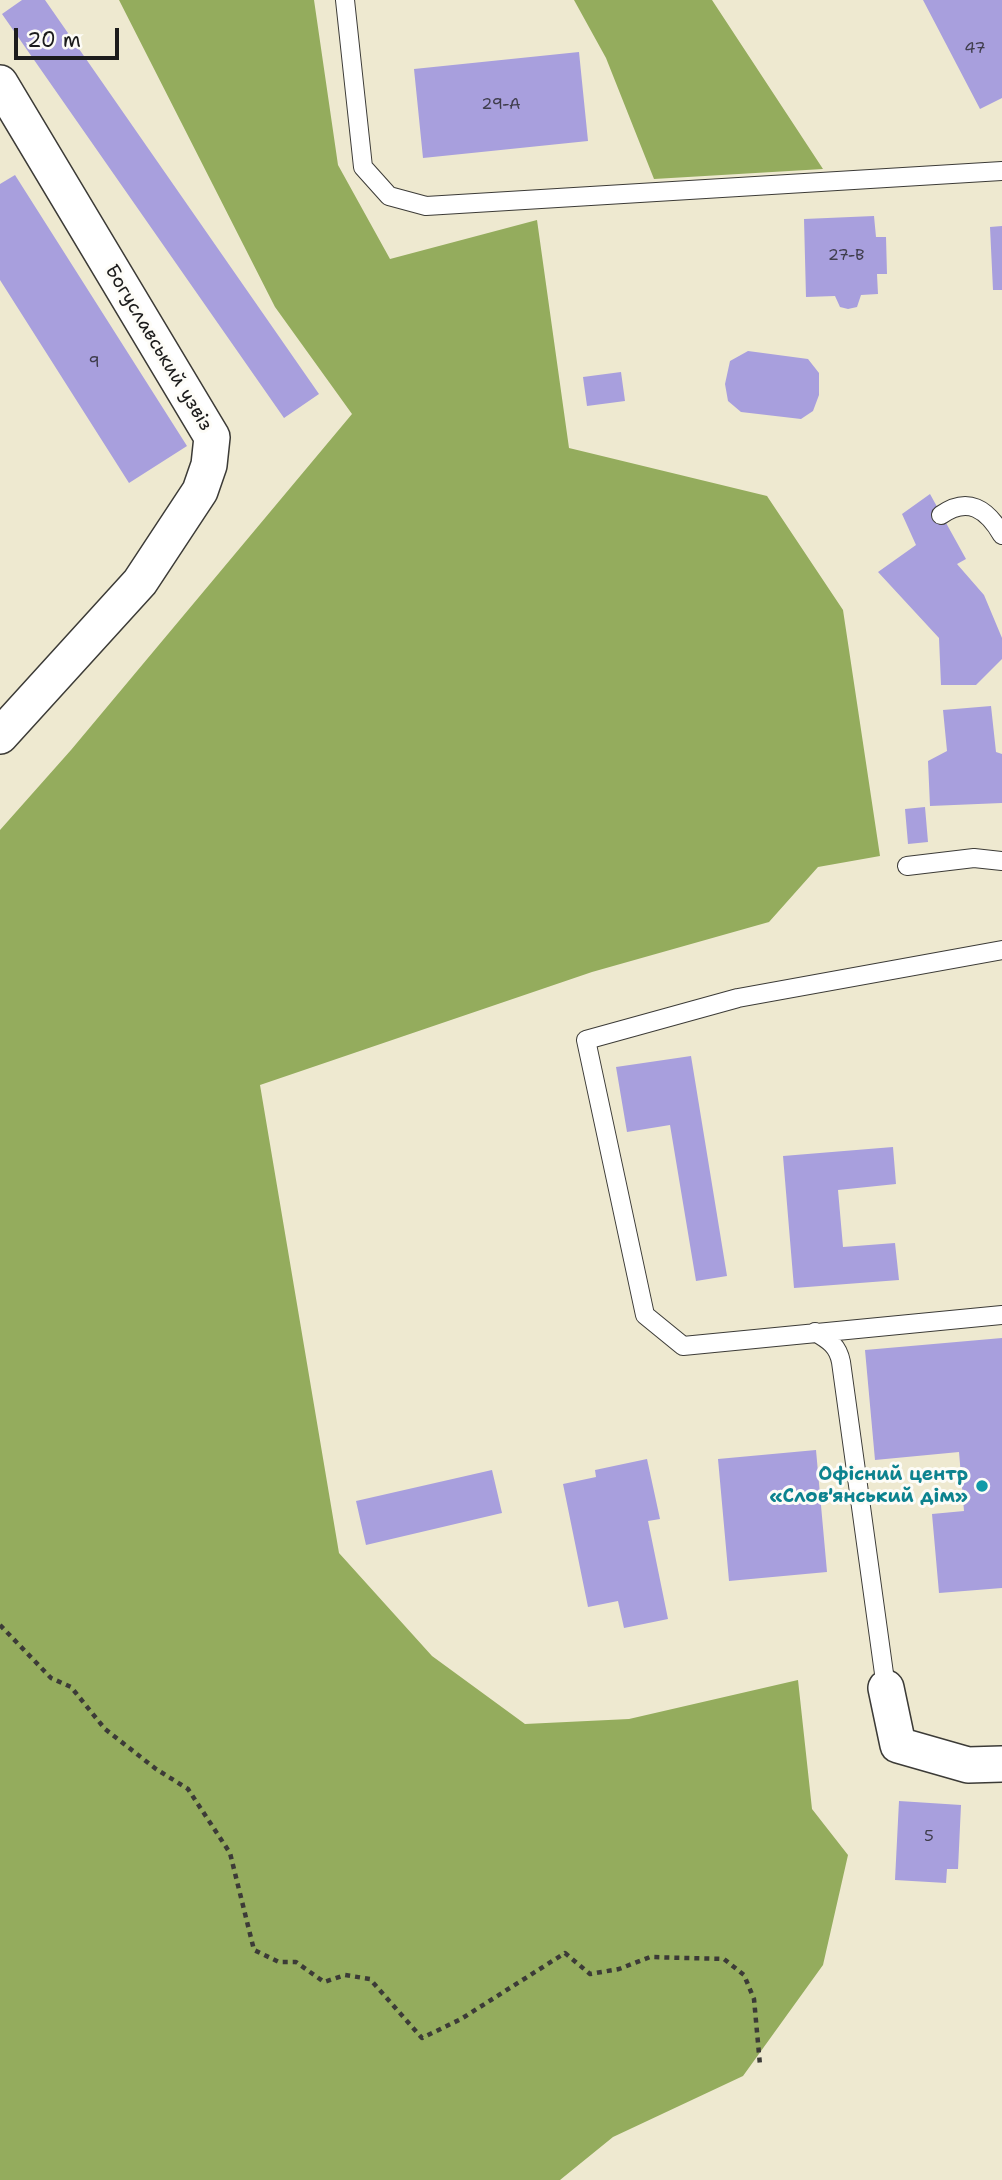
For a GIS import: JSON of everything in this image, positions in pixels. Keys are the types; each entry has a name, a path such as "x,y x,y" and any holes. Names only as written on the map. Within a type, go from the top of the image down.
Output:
{"street":[{"name":"Богуславський узвіз","path":"0,83 212,437 209,465 200,491 140,582 0,736"},
{"path":"886,1688 898,1745 968,1765 1002,1764"}],"lane":[{"path":"345,0 363,167 389,196 426,206 1002,171"},
{"path":"941,514 953,506 965,504 976,507 990,518 1002,535"},
{"path":"906,866 974,858 1002,861"},
{"path":"1002,950 738,998 586,1040 645,1315 683,1346 1002,1315"},
{"path":"816,1332 827,1338 838,1350 841,1362 886,1688"}],"path":[{"path":"0,1625 51,1678 71,1687 105,1729 156,1769 188,1789 230,1853 254,1950 279,1962 296,1962 324,1982 345,1975 370,1979 422,2038 461,2019 565,1953 590,1973 619,1969 650,1957 724,1959 744,1975 754,1999 760,2065"}],"green space":[{"path":"119,0 314,0 338,165 390,259 537,220 569,448 767,496 843,610 880,856 818,867 769,922 592,972 260,1085 339,1553 432,1656 525,1724 629,1719 798,1680 812,1809 848,1855 823,1965 743,2076 613,2137 560,2180 0,2180 0,830 71,750 352,414 275,307"},
{"path":"574,0 712,0 823,169 654,179 606,58"}],"building":[{"path":"22,0 45,0 319,394 284,418 2,14"},
{"path":"923,0 1002,0 1002,98 980,109"},
{"path":"579,52 588,141 423,158 414,69"},
{"path":"15,175 187,446 129,483 0,280 0,184"},
{"path":"874,216 876,237 886,237 887,274 877,274 878,294 861,295 857,307 848,309 840,307 835,296 806,297 804,219"},
{"path":"1002,226 1002,290 993,290 990,227"},
{"path":"748,351 808,359 819,373 819,395 813,411 801,419 741,412 728,401 725,384 730,361"},
{"path":"621,372 625,401 587,406 583,377"},
{"path":"930,494 966,559 957,564 984,595 1002,638 1002,659 976,685 941,685 939,638 878,572 916,545 902,514"},
{"path":"991,706 996,752 1002,754 1002,803 930,806 928,761 947,751 943,710"},
{"path":"925,807 928,842 908,844 905,809"},
{"path":"691,1056 727,1276 696,1281 670,1125 627,1132 616,1067"},
{"path":"893,1147 896,1184 838,1190 843,1247 895,1243 899,1280 794,1288 783,1156"},
{"name":"Офісний центр «Слов'янський дім»","path":"1002,1338 1002,1588 939,1593 932,1514 964,1511 959,1452 875,1460 865,1350"},
{"path":"816,1450 827,1572 729,1581 718,1459"},
{"path":"647,1459 660,1519 648,1521 668,1619 624,1628 618,1601 588,1607 563,1484 596,1477 595,1470"},
{"path":"492,1470 502,1513 366,1545 356,1501"},
{"path":"899,1801 961,1805 958,1869 947,1869 946,1883 895,1880"}],"place":[{"name":"Офісний центр «Слов'янський дім»","path":"982,1486"}]}
